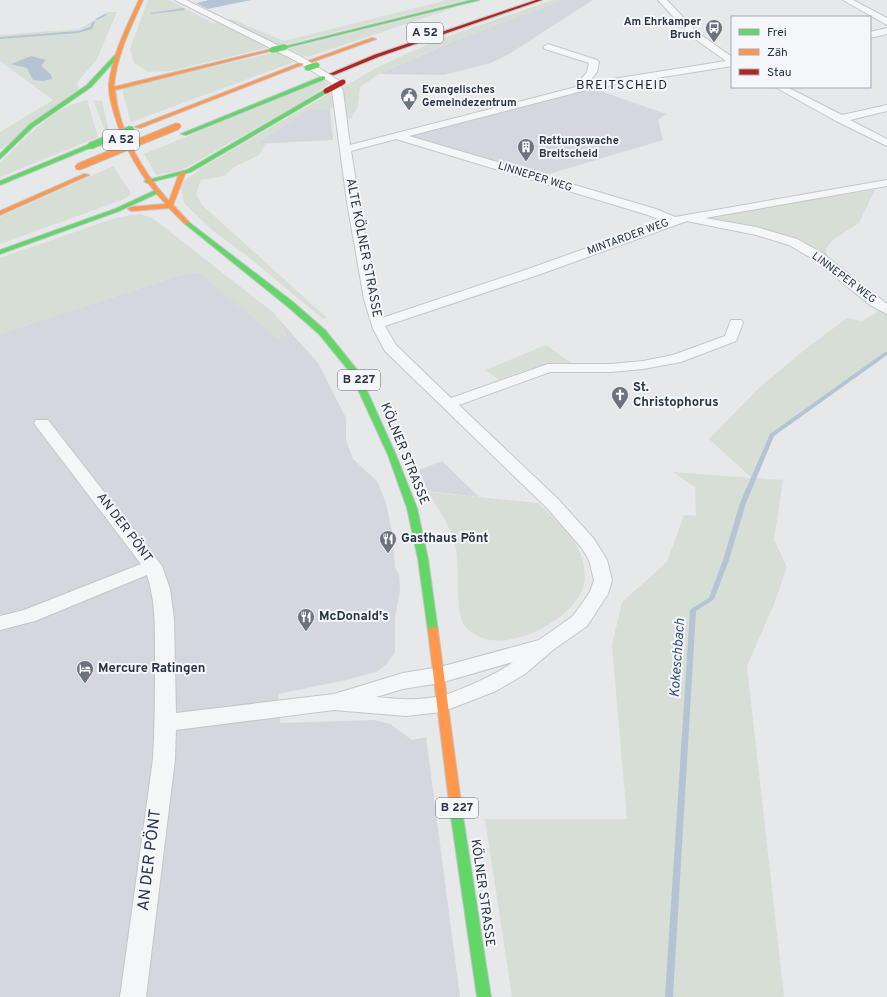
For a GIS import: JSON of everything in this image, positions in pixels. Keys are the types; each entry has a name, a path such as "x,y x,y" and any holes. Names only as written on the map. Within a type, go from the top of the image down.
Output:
{"main road":[{"name":"KÖLNER STRASSE","path":"140,0 116,61 113,93 125,143 147,181 170,206 203,236 323,333 348,363 359,380 406,489 419,534 484,997"},
{"name":"A 52","path":"74,166 169,120 316,69 527,0"},
{"path":"0,183 138,127 316,69 376,56 540,0"},
{"path":"408,27 482,3"},
{"path":"103,98 113,93 175,74 272,50 482,3"},
{"name":"A 52","path":"460,14 482,3"},
{"path":"147,181 182,174 326,91 434,37"},
{"name":"A 52","path":"0,190 74,166 178,126 316,69 382,38"},
{"path":"0,157 28,128 83,91 116,61 126,69"},
{"path":"181,136 316,69"},
{"path":"138,73 157,75 175,74"},
{"path":"54,110 76,101 90,98"},
{"path":"121,160 142,152"},
{"path":"0,213 90,174"},
{"path":"117,210 170,206 182,174"},
{"path":"0,252 117,210 156,192"}],"street":[{"name":"ALTE KÖLNER STRASSE","path":"179,0 299,59 335,82 338,91 362,252 373,312 383,338 390,348 553,504 588,543 598,560 603,580 600,594 580,621 546,645 518,669 489,685 442,704"},
{"path":"662,0 694,34 731,61"},
{"path":"847,0 887,22"},
{"path":"871,35 887,31"},
{"path":"548,47 594,62 592,72 583,83 586,87"},
{"path":"346,149 586,87 731,62"},
{"path":"782,88 887,143"},
{"path":"840,119 887,108"},
{"name":"LINNEPER WEG","path":"397,136 678,219 773,236 793,242 815,255 887,310"},
{"name":"MINTARDER WEG","path":"378,324 533,272 678,219 887,183"},
{"path":"448,404 548,368 611,368 643,365 676,359 731,338 736,323"},
{"name":"AN DER PÖNT","path":"42,422 153,566 161,589 164,619 166,723 162,770 133,997"},
{"path":"0,623 28,616 153,566"},
{"name":"ALTE KÖLNER STRASSE","path":"440,675 546,645"},
{"path":"166,723 334,702 403,682 440,675"},
{"path":"334,702 393,708 442,704"}],"shaded area":[{"path":"148,0 169,0 213,23 218,22 267,48 170,71 148,72 134,63 130,49"},
{"path":"447,0 465,0 278,46 226,20 231,19 284,41"},
{"path":"553,0 563,0 442,46 379,74 360,87 358,106 351,119 347,118 343,87 378,67 437,40"},
{"path":"563,0 593,0 509,54 491,63 444,75 379,74 473,33"},
{"path":"454,8 307,57 288,49"},
{"path":"107,12 117,12 96,61 77,82 79,90 0,150 0,132 53,100 0,61 0,35 80,29"},
{"path":"276,52 294,62 131,122 123,88"},
{"path":"323,81 329,84 300,103 182,170 156,175 144,154"},
{"path":"592,88 666,114 658,120 663,140 542,176 407,136"},
{"path":"332,92 334,107 330,109 310,109 257,143 266,143 259,155 234,167 224,176 201,180 196,194 202,205 327,318 323,319 251,259 212,230 184,203 181,188 184,181 203,167"},
{"path":"324,99 330,109 333,140 256,144"},
{"path":"87,100 98,137 0,177 0,163 29,134 62,110"},
{"path":"93,100 102,101 109,132 106,133"},
{"path":"113,166 131,195 122,200 0,244 0,217"},
{"path":"875,190 859,223 834,239 826,248 828,262 807,247 710,221 709,217 831,196"},
{"path":"140,214 151,217 274,313 284,327 286,336 277,338 198,272 177,276 0,334 0,258 115,218"},
{"path":"198,272 277,317 318,363 346,418 346,440 353,459 377,481 386,503 393,537 395,568 399,574 400,590 395,618 395,652 387,664 376,672 346,680 278,694 280,723 374,720 390,724 412,740 426,737 460,997 0,997 0,334 177,276"},
{"path":"881,310 887,313 887,355 773,436 756,478 783,480 774,540 787,567 774,604 747,666 784,997 512,997 485,819 627,819 612,645 622,602 667,562 684,515 696,516 695,487 673,472 752,478 709,439 760,387 803,351 847,318 862,321"},
{"path":"546,345 571,363 543,366 499,380 486,370"},
{"path":"442,461 479,497 428,491 419,470"},
{"path":"428,492 538,503 573,540 579,550 584,565 584,584 577,598 566,612 550,624 532,633 513,639 495,640 478,636 465,626 458,600 456,548 444,519"}],"water":[{"path":"209,0 251,0 208,9 196,3"},
{"path":"31,56 46,60 41,65 51,75 52,79 43,81 33,80 27,68 11,64"}],"waterway":[{"path":"151,13 184,9"},
{"path":"96,19 106,15"},
{"path":"0,38 78,32 91,28 94,22"},
{"name":"Kokeschbach","path":"669,997 693,610 711,599 726,560 743,503 772,435 887,353"}],"traffic: fast":[{"path":"285,47 477,0"},
{"path":"272,50 285,47"},
{"path":"0,157 31,126 89,86 117,56"},
{"path":"307,68 317,65"},
{"path":"184,134 323,78"},
{"path":"147,181 189,171 326,91"},
{"path":"90,146 131,129"},
{"path":"0,183 90,146"},
{"path":"0,252 117,210 156,192"},
{"path":"186,222 290,304 322,332 354,371 392,455 412,508 423,559 433,631"},
{"path":"456,810 484,997"}],"traffic: slow":[{"path":"141,0 123,41 116,62 112,83 113,97 121,127 134,158 152,185 186,222"},
{"path":"310,61 374,39"},
{"path":"112,89 272,50"},
{"path":"138,127 302,64"},
{"path":"78,167 178,126"},
{"path":"131,209 170,206 182,174"},
{"path":"0,213 86,175"},
{"path":"433,631 456,810"}],"traffic: jam":[{"path":"332,74 376,56 540,0"},
{"path":"326,91 343,82"}],"place":[{"name":"Am Ehrkamper Bruch","path":"714,43"},
{"name":"Evangelisches Gemeindezentrum","path":"409,111"},
{"name":"Rettungswache Breitscheid","path":"526,162"},
{"name":"St. Christophorus","path":"620,410"},
{"name":"Gasthaus Pönt","path":"388,554"},
{"name":"McDonald's","path":"306,632"},
{"name":"Mercure Ratingen","path":"85,684"}],"district":[{"name":"BREITSCHEID","path":"622,86"}]}
